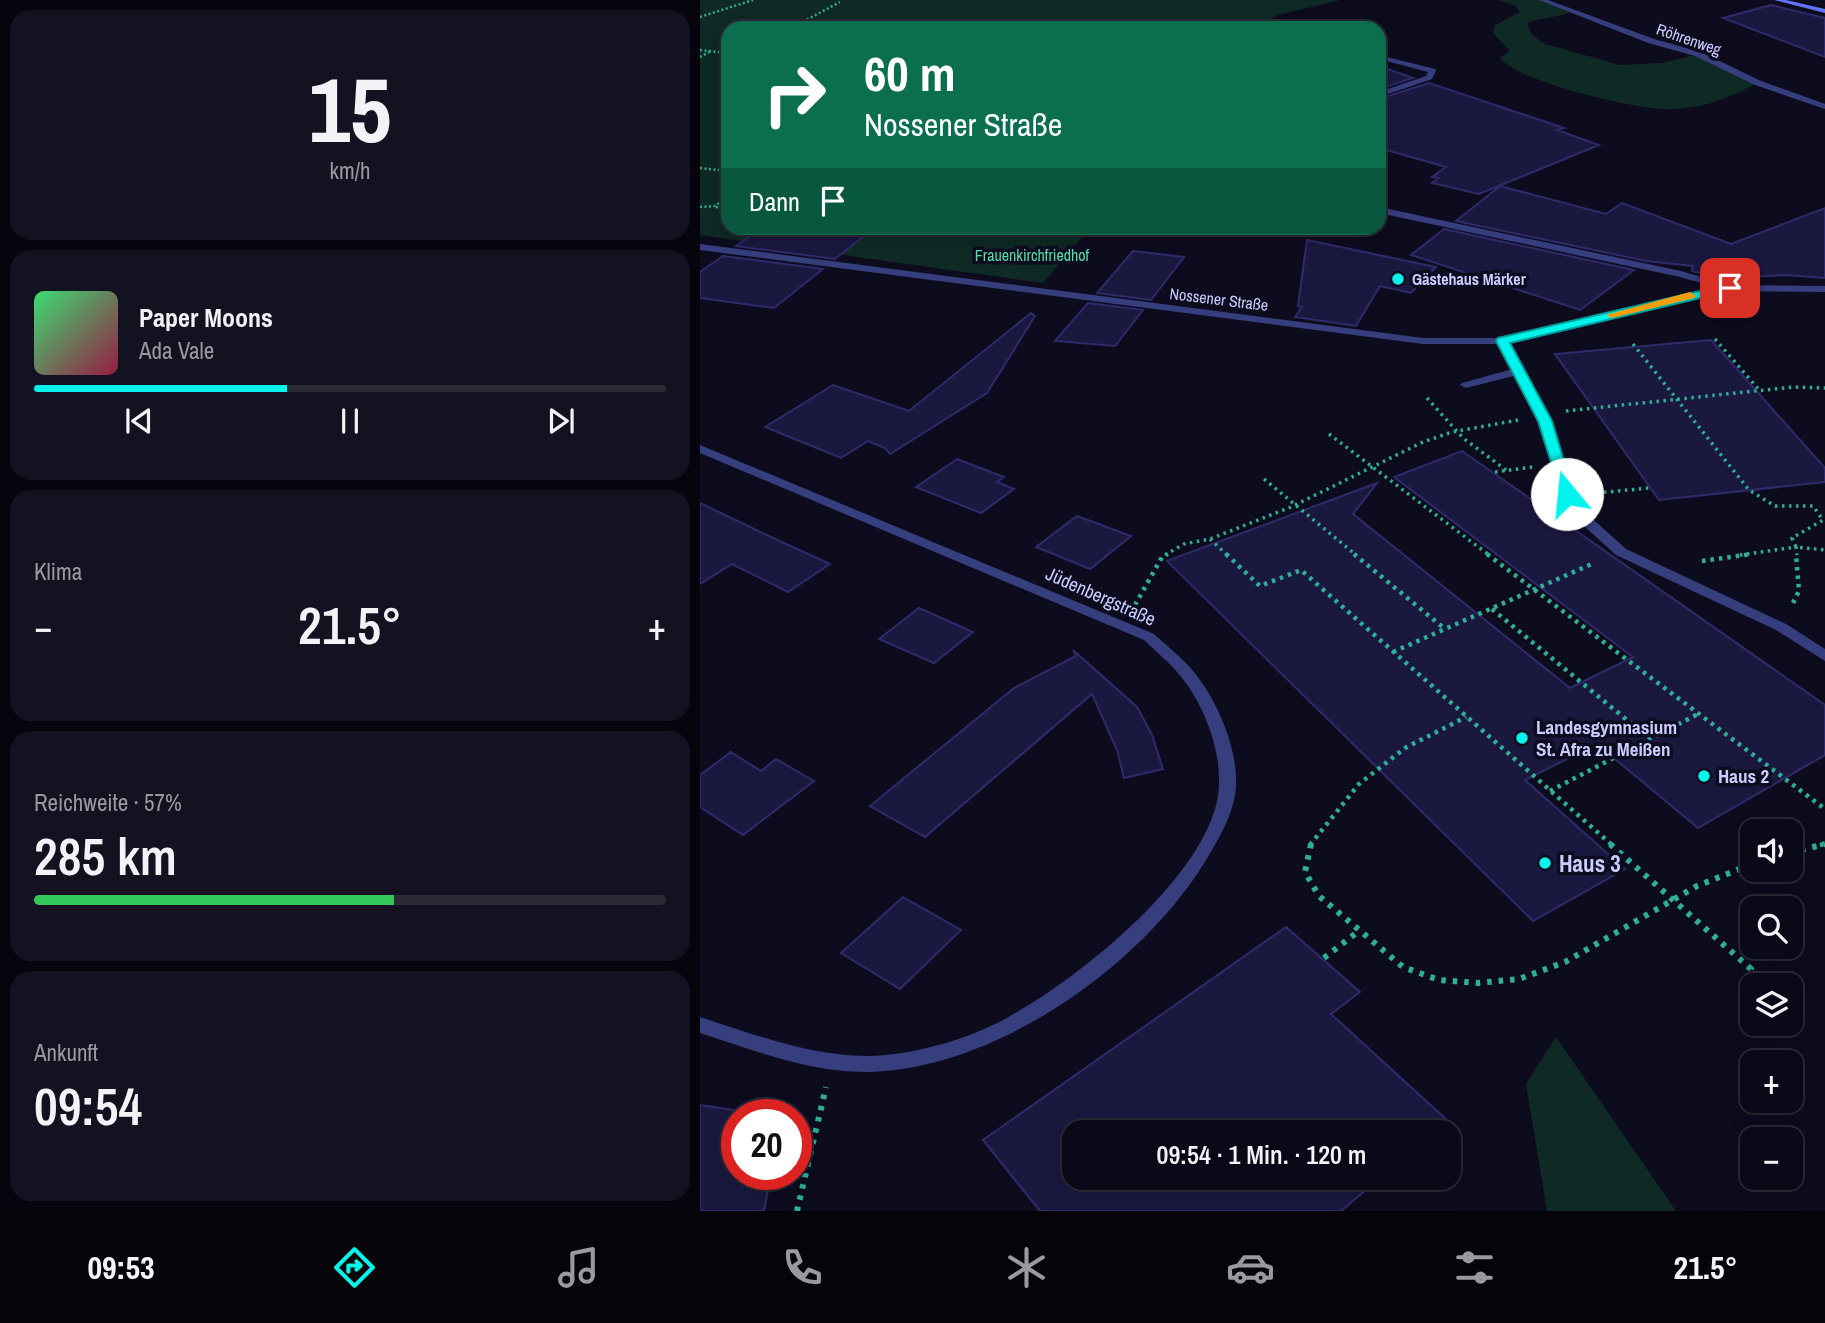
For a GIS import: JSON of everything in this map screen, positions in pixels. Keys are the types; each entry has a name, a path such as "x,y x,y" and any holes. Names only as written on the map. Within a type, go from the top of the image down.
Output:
{"street":[{"name":"Röhrenweg","path":"1542,0 1651,41 1698,54 1758,83 1825,107"},
{"path":"1777,0 1825,12"},
{"path":"1386,59 1432,71 1429,77 1386,92"},
{"name":"Nossener Straße","path":"1386,211 1681,274 1730,288"},
{"name":"Nossener Straße","path":"700,247 1423,341 1503,341 1730,288 1825,289"},
{"path":"1503,341 1542,415 1567,494 1590,524 1621,552 1782,627 1825,656"},
{"path":"1466,385 1520,371"},
{"name":"Jüdenbergstraße","path":"700,449 1149,638 1187,673 1212,717 1226,759 1226,802 1204,853 1168,901 1125,944 1029,1015 963,1047 885,1063 832,1063 700,1025"}],"path":[{"path":"700,17 753,0"},
{"path":"803,21 840,2"},
{"path":"700,50 721,52"},
{"path":"700,57 711,51"},
{"path":"700,168 721,170"},
{"path":"715,206 721,201"},
{"path":"700,207 721,207"},
{"path":"1715,339 1762,392"},
{"path":"1633,344 1749,490 1775,506 1813,506 1823,520 1793,538 1799,591 1782,627"},
{"path":"1120,625 1161,557 1184,544 1210,539 1297,504 1423,442 1456,431 1542,415 1793,387 1825,388"},
{"path":"1427,398 1482,455 1506,470"},
{"path":"1329,434 1825,809"},
{"path":"1495,472 1559,465"},
{"path":"1264,479 1445,629"},
{"path":"1567,494 1649,488"},
{"path":"1210,539 1260,586 1301,570 1751,969 1749,973"},
{"path":"1653,568 1796,547 1825,550"},
{"path":"1393,652 1621,552"},
{"path":"1492,609 1650,739"},
{"path":"1550,791 1699,714"},
{"path":"1466,717 1405,748 1359,784 1310,845 1305,872 1319,896 1403,967 1439,980 1478,983 1519,979 1565,962 1697,886 1740,869"},
{"path":"1803,850 1825,844"},
{"path":"1324,958 1360,930"},
{"path":"797,1211 832,1063"}],"green space":[{"name":"Frauenkirchfriedhof","path":"700,0 1340,0 1278,15 1266,21 721,21 721,235 1084,235 1043,283 700,235"},
{"path":"1498,0 1542,0 1574,10 1527,23 1532,35 1545,44 1620,65 1662,63 1698,54 1758,83 1714,102 1670,109 1625,104 1575,92 1529,76 1500,58 1510,51 1493,33 1495,25 1520,12 1516,6"},
{"path":"1556,1037 1676,1211 1547,1211 1526,1084"}],"building":[{"path":"1771,5 1825,18 1825,57 1723,18"},
{"path":"1386,68 1413,78 1386,87"},
{"path":"1429,83 1564,128 1557,130 1599,145 1479,194 1432,183 1439,178 1432,177 1446,167 1386,150 1386,97"},
{"path":"1500,186 1606,214 1622,203 1731,244 1825,208 1825,278 1786,275 1736,278 1695,272 1692,271 1693,266 1646,261 1456,221"},
{"path":"1444,229 1634,270 1580,310 1411,255"},
{"path":"752,235 865,235 835,259 736,246"},
{"path":"1307,240 1436,267 1411,293 1380,286 1356,326 1295,317 1302,307 1298,306"},
{"path":"1133,251 1184,257 1151,300 1097,293"},
{"path":"723,256 823,269 774,308 700,298 700,272"},
{"path":"1088,303 1143,310 1115,346 1055,341"},
{"path":"1031,313 1035,316 987,393 890,454 885,448 868,441 841,458 765,427 833,385 909,411"},
{"path":"1711,340 1825,468 1825,482 1659,500 1555,354"},
{"path":"1462,451 1825,705 1825,755 1698,828 1597,744 1525,780 1625,869 1533,921 1167,561 1377,483 1353,514 1570,688 1633,657 1394,477"},
{"path":"957,459 1004,477 997,482 1014,489 981,513 916,487"},
{"path":"700,503 830,564 788,592 732,564 700,584"},
{"path":"1077,516 1131,536 1090,569 1036,547"},
{"path":"919,608 973,632 934,663 879,639"},
{"path":"1073,650 1137,707 1152,735 1163,769 1124,778 1117,750 1092,694 925,837 870,806 1014,688 1076,656"},
{"path":"731,752 761,771 776,759 814,781 743,835 700,807 700,775"},
{"path":"903,897 961,930 900,989 841,953"},
{"path":"1286,927 1360,992 1331,1014 1447,1120 1062,1120 1062,1190 1366,1190 1341,1211 1040,1211 983,1140"},
{"path":"700,1105 721,1108 721,1190 768,1190 764,1211 700,1211"}],"slow traffic":[{"path":"1612,315 1690,296"}],"place":[{"name":"Gästehaus Märker","path":"1398,279"},
{"name":"Landesgymnasium St. Afra zu Meißen","path":"1522,738"},
{"name":"Haus 2","path":"1704,776"},
{"name":"Haus 3","path":"1545,863"}],"route":[{"path":"1567,494 1545,421 1503,341 1730,288"}]}
